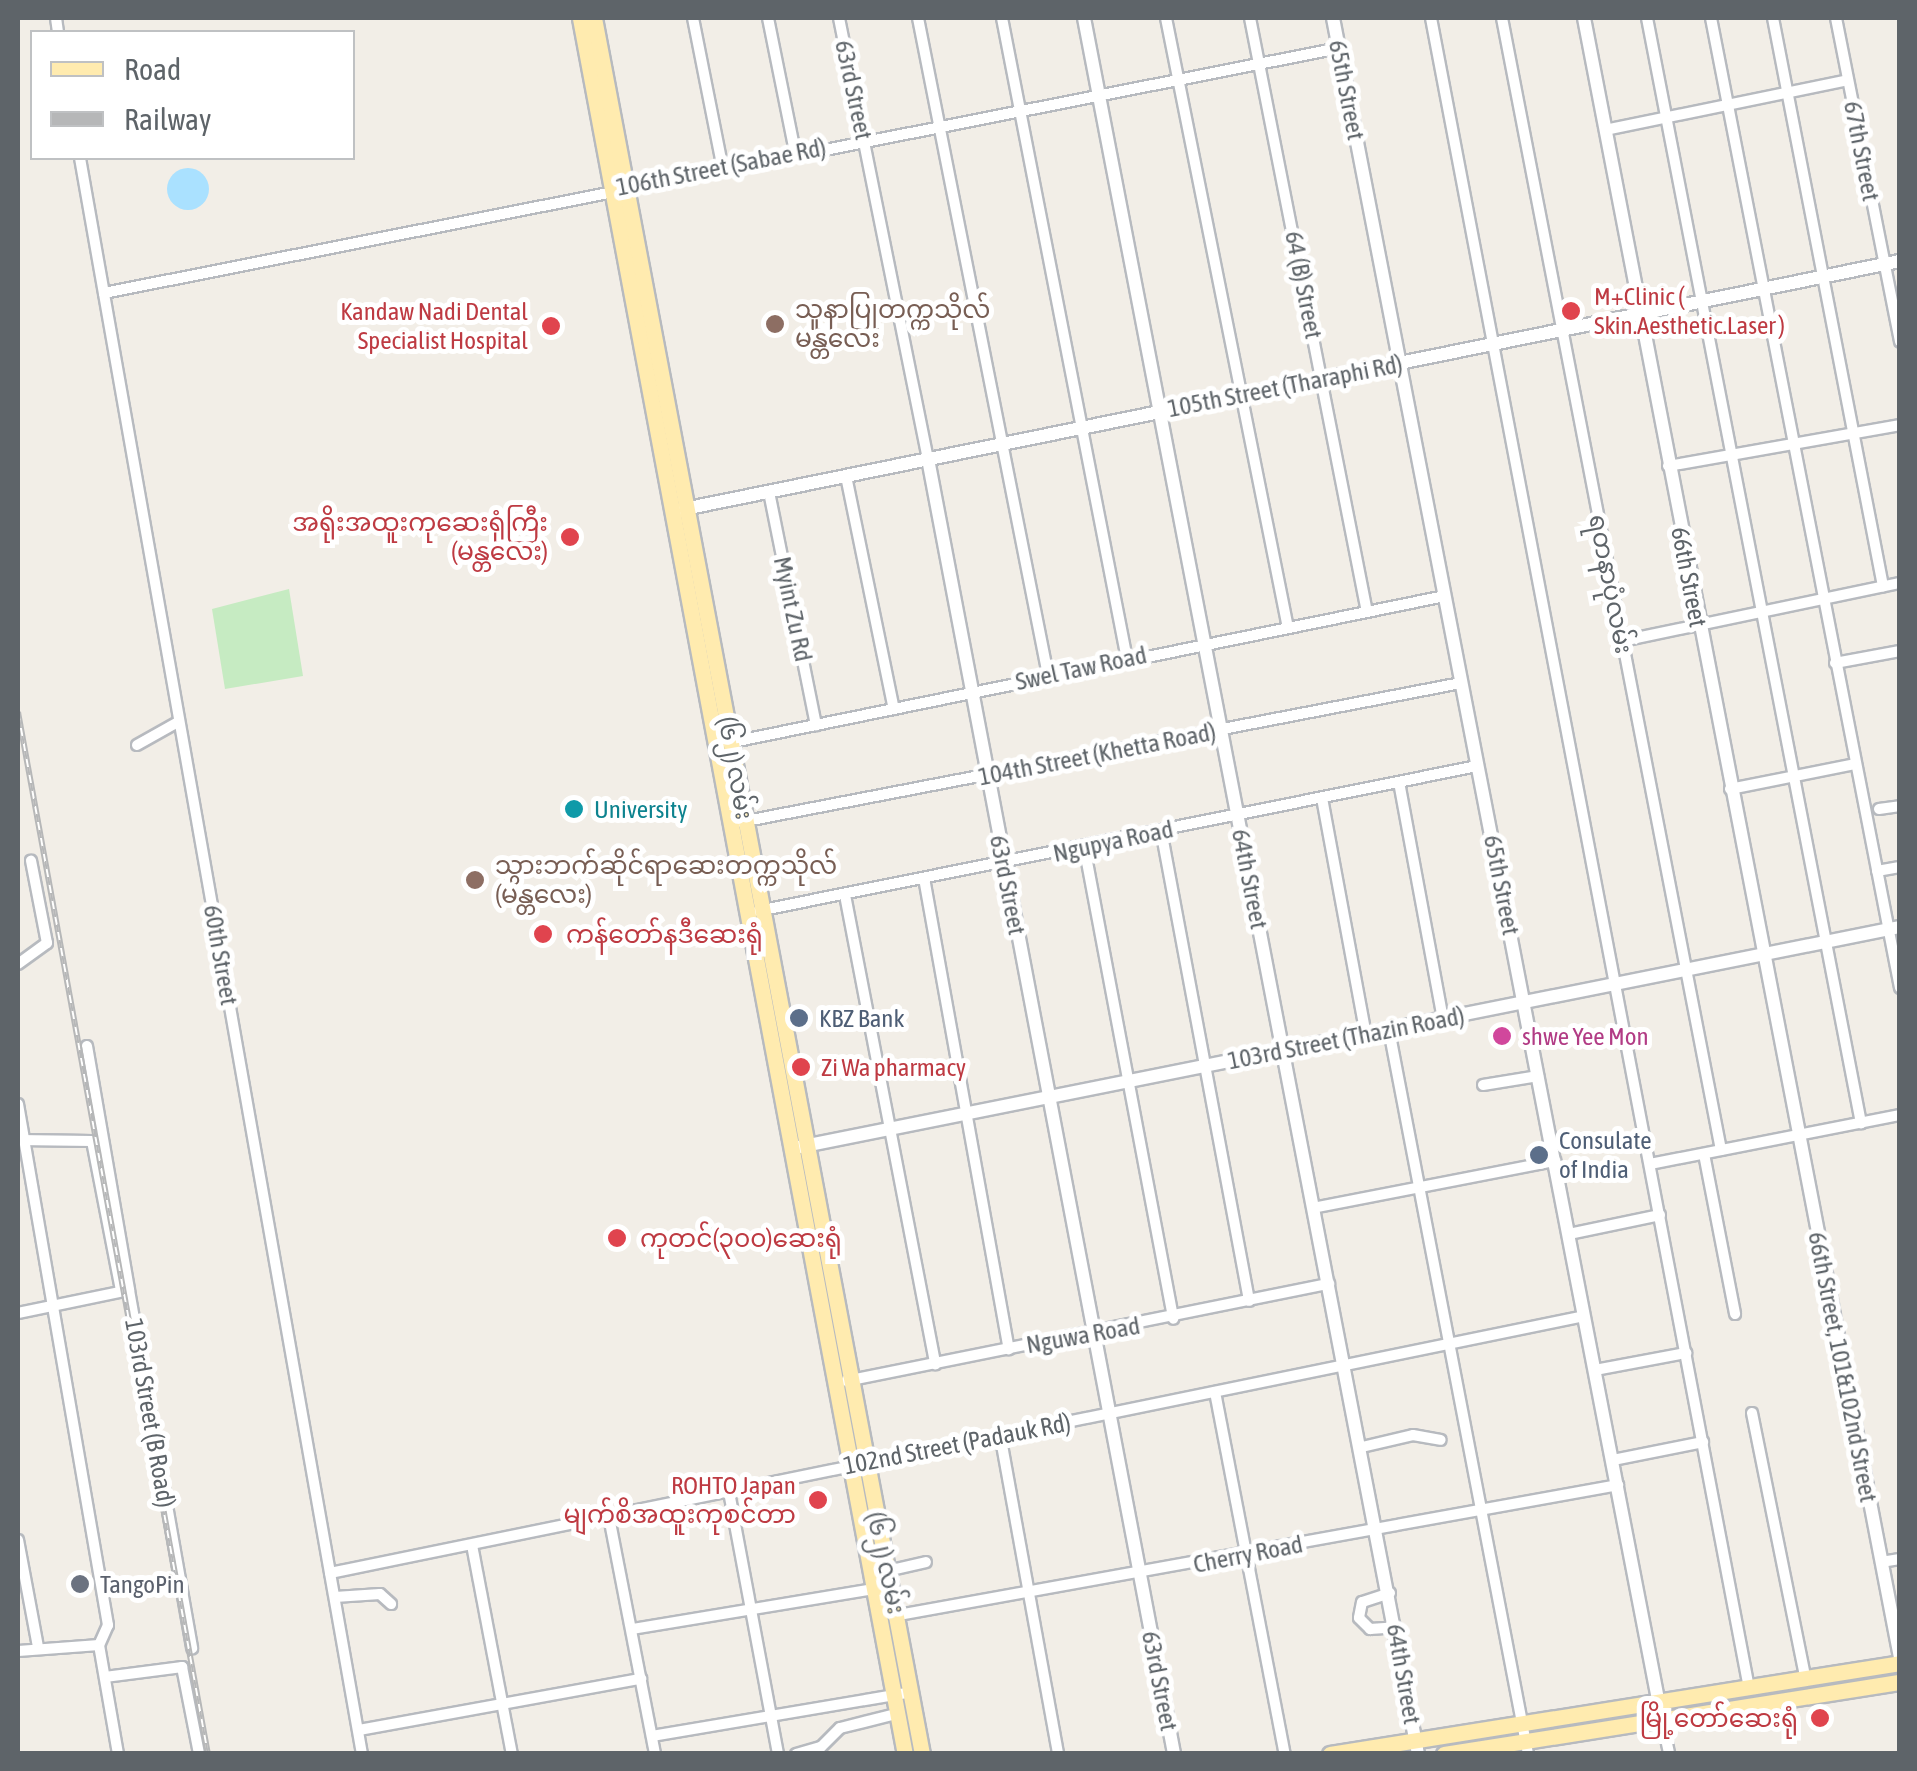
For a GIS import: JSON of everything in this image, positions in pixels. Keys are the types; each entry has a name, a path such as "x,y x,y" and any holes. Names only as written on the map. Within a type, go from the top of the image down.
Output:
{"main road":[{"name":"(၆၂) လမ်း","path":"580,18 618,187 739,822 858,1464 871,1582 905,1754"},
{"name":"(၆၂) လမ်း","path":"594,18 618,187"},
{"name":"(၆၂) လမ်း","path":"858,1464 890,1578 922,1754"},
{"path":"1330,1754 1526,1739 1659,1702 1900,1660"},
{"path":"1444,1754 1900,1682"}],"street":[{"path":"693,18 722,165"},
{"path":"768,18 795,152"},
{"name":"63rd Street","path":"839,18 928,459 1174,1754"},
{"path":"918,18 1048,675"},
{"path":"1002,18 1126,659"},
{"name":"64th Street","path":"1084,18 1163,411 1417,1746"},
{"path":"1166,18 1288,628"},
{"name":"64 (B) Street","path":"1250,18 1367,612"},
{"name":"65th Street","path":"1333,18 1668,1754"},
{"path":"1431,18 1749,1688"},
{"name":"ရတနာပုံလမ်း","path":"1502,18 1721,1150"},
{"name":"66th Street","path":"1584,18 1799,1135"},
{"path":"1647,18 1798,776 1861,1122"},
{"path":"1711,18 1855,764 1877,871 1894,928 1900,988"},
{"path":"1772,18 1883,586"},
{"name":"67th Street","path":"1836,18 1900,342"},
{"name":"106th Street (Sabae Rd)","path":"104,293 722,165 1339,48"},
{"path":"1605,130 1848,80"},
{"name":"60th Street","path":"80,160 362,1754"},
{"name":"105th Street (Tharaphi Rd)","path":"678,510 1900,261"},
{"path":"1668,466 1900,425"},
{"path":"846,476 894,709"},
{"name":"Myint Zu Rd","path":"769,492 816,725"},
{"path":"1622,641 1900,583"},
{"name":"Swel Taw Road","path":"724,743 1445,596"},
{"path":"1835,663 1900,651"},
{"name":"104th Street (Khetta Road)","path":"739,822 1462,683"},
{"path":"137,746 178,722"},
{"path":"1730,789 1855,764"},
{"name":"Ngupya Road","path":"755,912 1478,766"},
{"path":"1399,782 1444,1020"},
{"path":"1322,798 1366,1035"},
{"path":"1879,809 1900,806"},
{"path":"1161,830 1249,1302"},
{"path":"1084,846 1173,1318"},
{"path":"18,964 47,944 31,861"},
{"path":"1877,871 1900,866"},
{"path":"924,878 1009,1348"},
{"path":"846,894 935,1364"},
{"name":"103rd Street (Thazin Road)","path":"799,1146 1894,928"},
{"path":"1389,1030 1526,1739"},
{"path":"86,1046 105,1139 125,1290"},
{"path":"1483,1085 1538,1076"},
{"path":"18,1104 21,1140 56,1307 108,1614 100,1645 118,1754"},
{"path":"1650,1164 1900,1114"},
{"name":"66th Street, 101&102nd Street","path":"1799,1135 1900,1660"},
{"path":"21,1140 105,1139"},
{"path":"91,1140 125,1290"},
{"path":"1704,1154 1734,1314"},
{"path":"1313,1208 1555,1161"},
{"path":"1569,1234 1660,1215"},
{"name":"Nguwa Road","path":"843,1382 1329,1284"},
{"name":"103rd Street (B Road)","path":"18,1313 125,1290 192,1649"},
{"name":"102nd Street (Padauk Rd)","path":"330,1573 1584,1316"},
{"path":"1596,1370 1686,1353"},
{"path":"1215,1392 1286,1754"},
{"path":"1752,1413 1805,1677"},
{"path":"1000,1434 1058,1754"},
{"path":"1362,1447 1413,1434 1441,1440"},
{"path":"1613,1460 1703,1442"},
{"name":"Cherry Road","path":"877,1619 1140,1576 1618,1484"},
{"path":"729,1492 778,1754"},
{"path":"610,1517 655,1754"},
{"path":"18,1540 38,1648"},
{"path":"472,1545 512,1754"},
{"path":"1881,1562 1900,1558"},
{"path":"632,1629 751,1609 890,1578 926,1562"},
{"path":"1390,1593 1362,1602 1358,1618 1370,1629 1396,1627"},
{"path":"334,1596 380,1594 391,1604"},
{"path":"18,1652 100,1645"},
{"path":"105,1677 182,1666 200,1754"},
{"path":"359,1730 504,1707 640,1679"},
{"path":"652,1736 912,1692"},
{"path":"796,1754 856,1722 896,1714"}],"green space":[{"path":"289,589 303,676 225,689 212,609"}],"water":[{"path":"188,168 203,174 209,189 203,204 188,210 173,204 167,189 173,174"}],"railway":[{"path":"18,712 208,1754"}],"place":[{"name":"M+Clinic ( Skin.Aesthetic.Laser )","path":"1571,311"},
{"name":"သူနာပြုတက္ကသိုလ် မန္တလေး","path":"775,324"},
{"name":"Kandaw Nadi Dental Specialist Hospital","path":"551,326"},
{"name":"အရိုးအထူးကုဆေးရုံကြီး (မန္တလေး)","path":"570,537"},
{"name":"University","path":"574,809"},
{"name":"သွားဘက်ဆိုင်ရာဆေးတက္ကသိုလ် (မန္တလေး)","path":"475,880"},
{"name":"ကန်တော်နဒီဆေးရုံ","path":"543,934"},
{"name":"KBZ Bank","path":"799,1018"},
{"name":"shwe Yee Mon","path":"1502,1036"},
{"name":"Zi Wa pharmacy","path":"801,1067"},
{"name":"Consulate of India","path":"1539,1155"},
{"name":"ကုတင်(၃၀၀)ဆေးရုံ","path":"617,1238"},
{"name":"ROHTO Japan မျက်စိအထူးကုစင်တာ","path":"818,1500"},
{"name":"TangoPin","path":"80,1584"},
{"name":"မြို့တော်ဆေးရုံ","path":"1820,1718"}]}
